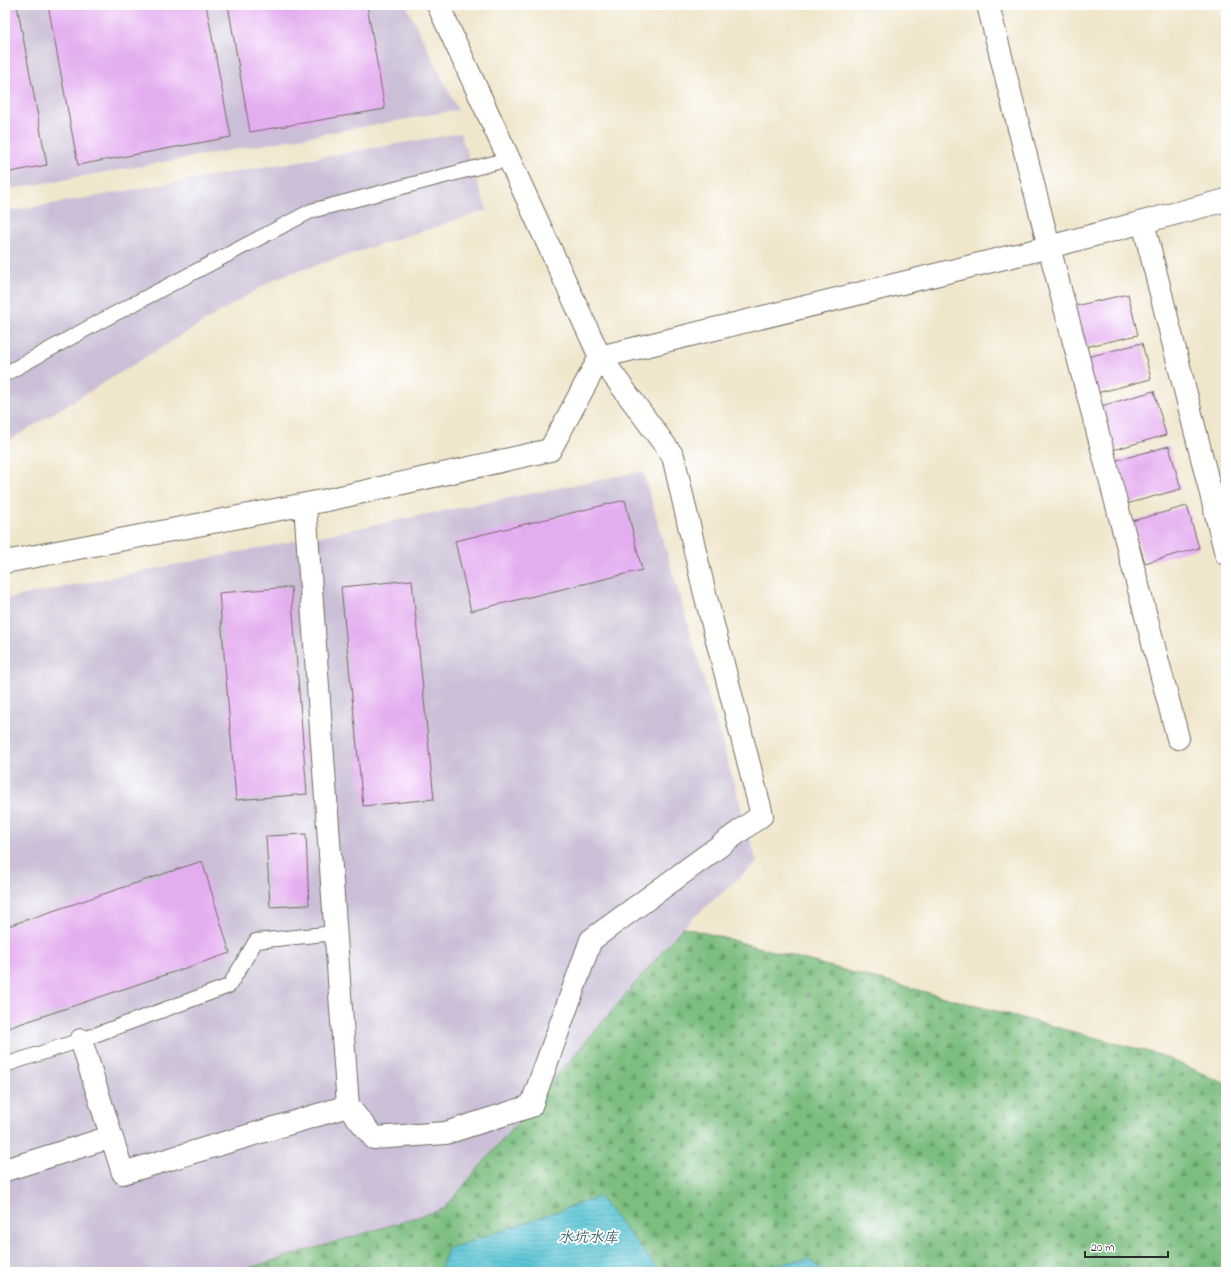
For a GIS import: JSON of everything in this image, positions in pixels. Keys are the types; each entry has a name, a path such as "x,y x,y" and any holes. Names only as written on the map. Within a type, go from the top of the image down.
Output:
{"street":[{"path":"305,505 348,1106 374,1138 446,1132 531,1106 591,940 762,815 704,590 673,456 600,357 438,5"},
{"path":"988,5 1049,247 1178,738"},
{"path":"5,562 305,505 550,450 600,357 1049,247 1226,200"},
{"path":"1142,222 1226,554"},
{"path":"81,1040 123,1173 348,1106"},
{"path":"5,1170 111,1136"}],"lane":[{"path":"5,374 99,322 311,211 509,159"},
{"path":"5,1065 81,1040 229,986 256,941 336,933"}],"shaded area":[{"path":"5,5 406,5 458,110 5,190"},
{"path":"460,133 487,210 274,279 5,443 5,212"},
{"path":"643,471 757,862 683,927 444,1209 236,1272 5,1272 5,599"}],"green space":[{"path":"683,927 1160,1055 1226,1084 1226,1272 236,1272 444,1209"}],"water":[{"name":"水坑水库","path":"599,1197 660,1272 439,1272 448,1249"},
{"path":"810,1259 823,1272 733,1272"}],"building":[{"path":"5,5 17,5 47,165 5,173"},
{"path":"48,5 206,5 231,137 78,165"},
{"path":"228,5 367,5 385,109 250,132"},
{"path":"1128,294 1138,335 1085,347 1075,306"},
{"path":"1142,343 1151,379 1093,394 1084,358"},
{"path":"1154,391 1166,435 1113,450 1101,406"},
{"path":"1169,446 1181,489 1126,504 1114,461"},
{"path":"625,500 642,570 471,611 455,541"},
{"path":"1187,506 1199,548 1145,563 1132,521"},
{"path":"412,580 434,799 363,806 341,587"},
{"path":"291,587 307,794 236,800 219,593"},
{"path":"306,834 309,905 270,907 266,836"},
{"path":"202,861 230,953 5,1029 5,927"}]}
